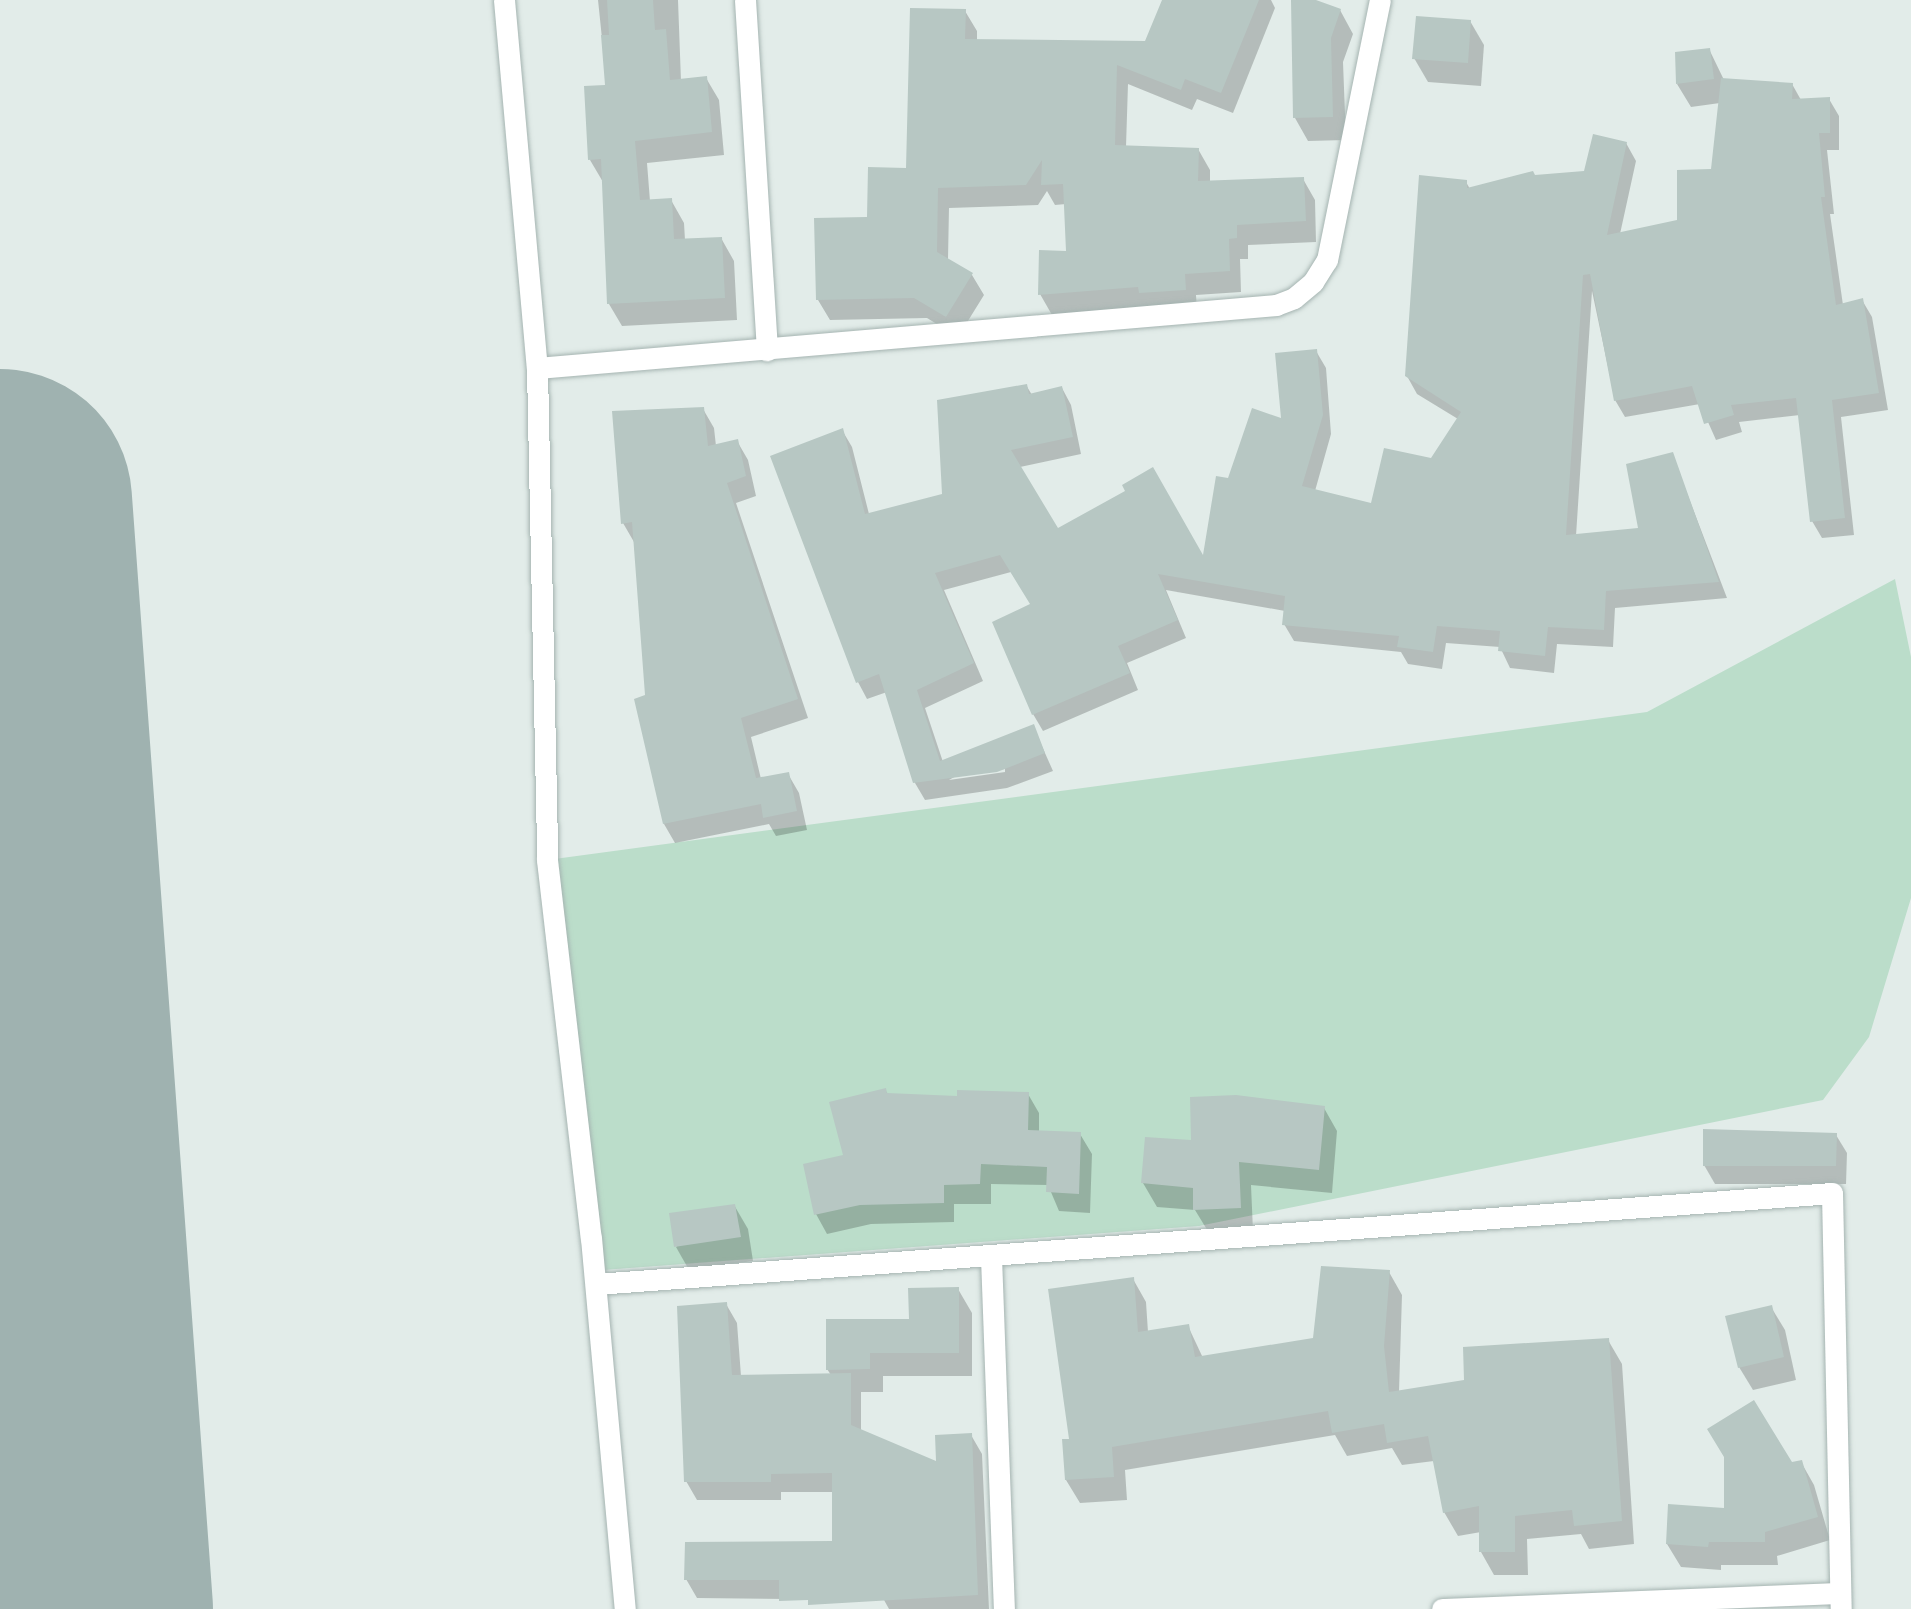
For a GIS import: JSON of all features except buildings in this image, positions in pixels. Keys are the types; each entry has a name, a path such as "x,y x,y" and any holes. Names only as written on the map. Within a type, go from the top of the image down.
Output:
{"street":[{"path":"503,0 537,368 547,860 596,1284 625,1609"},
{"path":"745,0 767,349"},
{"path":"537,368 1276,305 1294,298 1313,282 1327,260 1380,0"},
{"path":"596,1284 1832,1193 1841,1601 1442,1609"},
{"path":"991,1257 1004,1609"}],"green space":[{"path":"1895,579 1911,657 1911,898 1869,1037 1823,1100 1199,1226 603,1270 547,860 1647,712"}],"runway":[{"path":"0,501 81,1609"}]}
